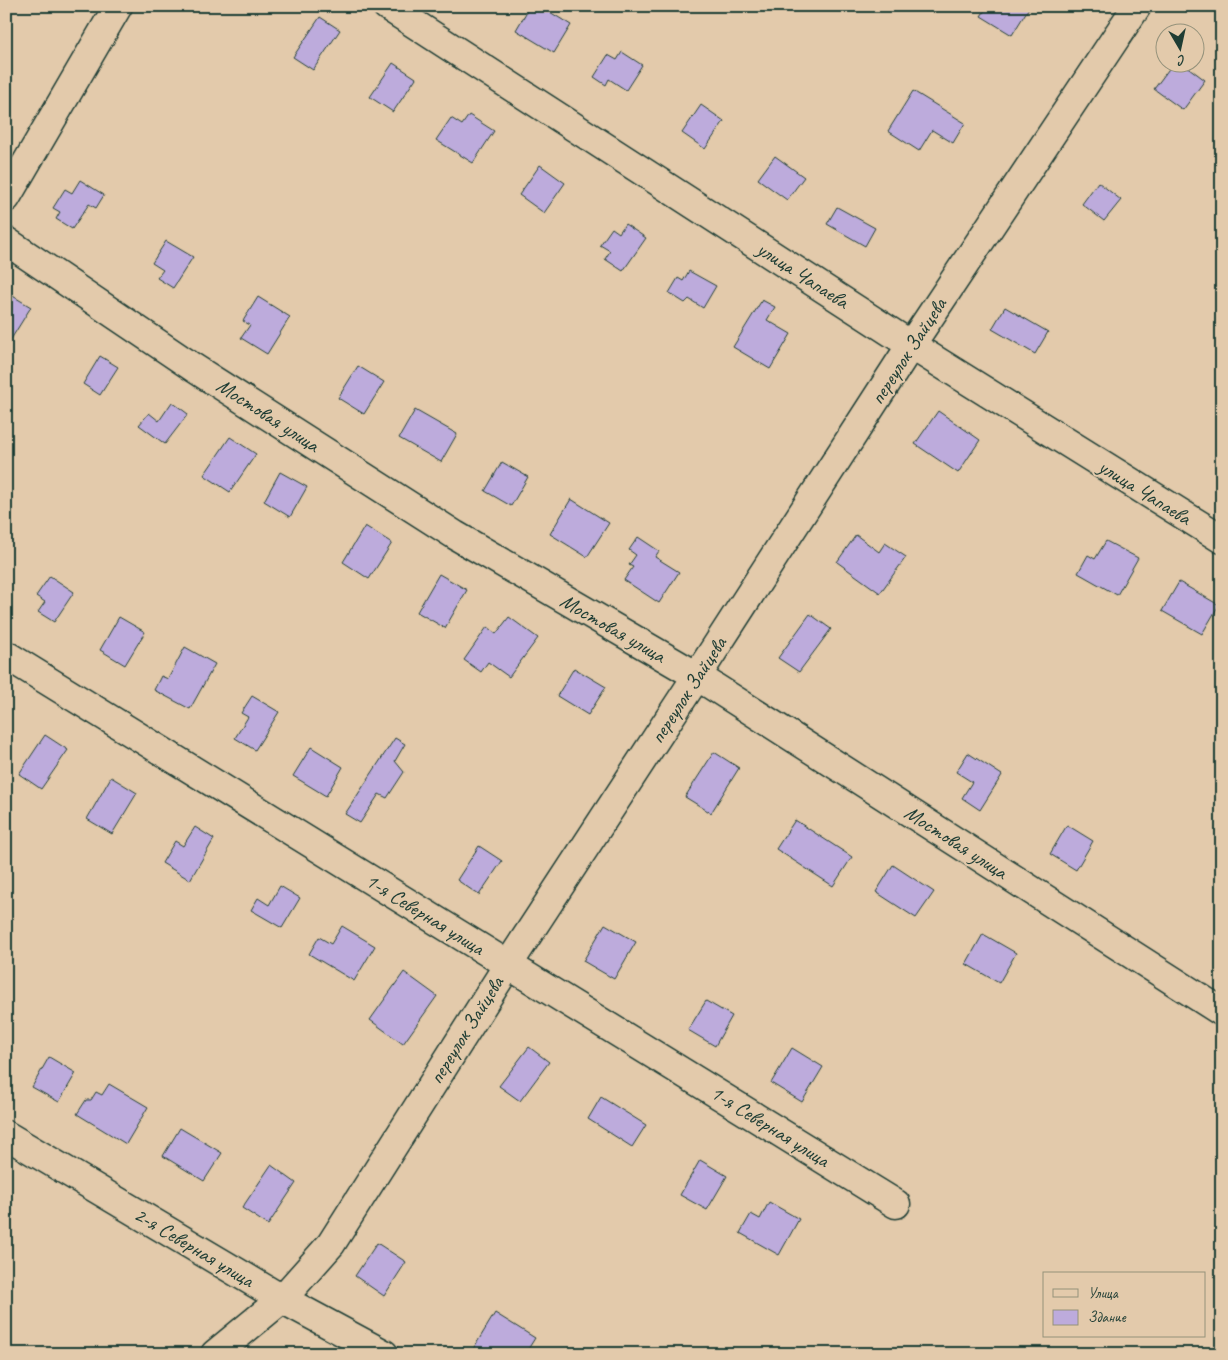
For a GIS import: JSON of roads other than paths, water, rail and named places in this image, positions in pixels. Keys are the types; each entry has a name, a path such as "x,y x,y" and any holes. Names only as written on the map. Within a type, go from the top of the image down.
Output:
{"street":[{"path":"6,198 118,6"},
{"name":"улица Чапаева","path":"387,6 911,346 1222,539"},
{"name":"переулок Зайцева","path":"216,1354 282,1298 331,1244 508,965 911,346 1137,6"},
{"name":"Мостовая улица","path":"6,241 194,368 455,535 697,676 1222,1012"},
{"name":"1-я Северная улица","path":"6,655 896,1204"},
{"name":"2-я Северная улица","path":"6,1135 282,1298 384,1354"}]}
